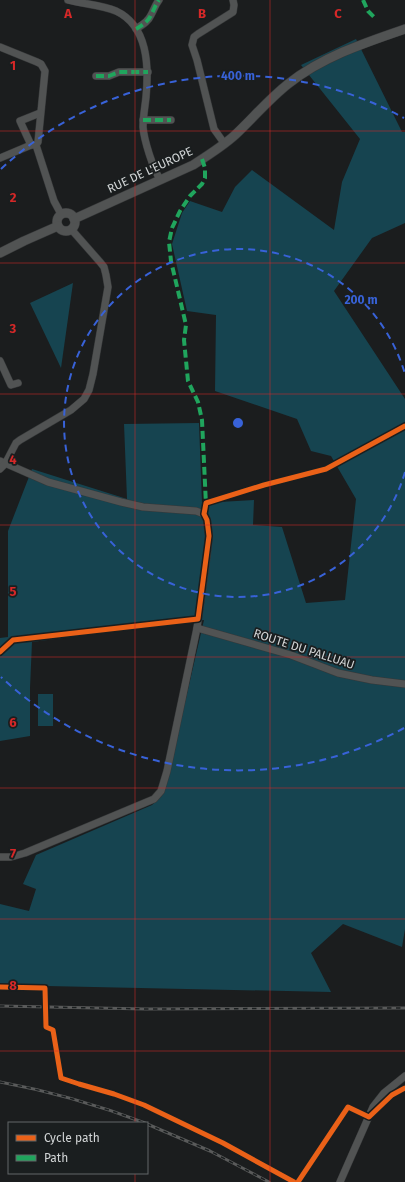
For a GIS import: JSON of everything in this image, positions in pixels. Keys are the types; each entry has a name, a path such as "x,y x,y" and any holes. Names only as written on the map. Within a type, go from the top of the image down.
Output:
{"street":[{"path":"68,0 114,10 127,18 136,28 146,51 148,72 143,120 144,133 151,159 160,179"},
{"path":"136,28 148,21 159,0"},
{"path":"224,143 214,129 192,44 194,37 233,12 233,0"},
{"name":"RUE DE L'EUROPE","path":"74,219 202,159 234,136 287,85 308,69 344,51 405,29"},
{"path":"0,47 37,62 44,67 45,70 38,142 0,158"},
{"path":"96,76 109,76 119,72 148,72"},
{"path":"40,113 20,121 33,145 54,201 61,214"},
{"path":"143,120 171,120"},
{"path":"69,213 74,219 74,224 71,229 64,231 58,226 57,220 61,214 69,213"},
{"path":"0,253 58,226"},
{"path":"0,858 25,853 154,799 161,792 167,771 197,628 209,536 208,520 204,514 196,511 143,507 121,502 48,482 2,465 20,440 79,404 87,395 92,382 108,282 104,267 71,229"},
{"path":"0,361 11,386 18,383"},
{"name":"ROUTE DU PALLUAU","path":"197,628 291,655 338,673 372,680 405,684"},
{"path":"340,1182 373,1107 384,1093 405,1076"}],"shaded area":[{"path":"356,39 402,132 405,132 405,223 372,238 334,291 405,399 405,929 402,947 343,924 311,953 331,992 0,985 0,904 29,911 36,889 23,884 36,855 152,805 164,793 204,620 32,642 30,736 0,741 0,638 8,637 8,531 32,469 127,499 124,424 199,423 202,503 254,500 253,525 282,527 306,603 345,600 356,499 331,456 311,451 297,419 215,391 216,315 187,311 172,244 182,213 190,201 222,212 235,187 252,170 334,230 342,182 360,139 301,65"},
{"path":"73,283 61,368 30,303"},
{"path":"38,694 53,694 53,726 38,726"}],"railway":[{"path":"0,1006 146,1009 405,1008"},
{"path":"0,1082 73,1099 142,1122"},
{"path":"148,1124 210,1151 269,1182"}],"marked path":[{"path":"136,29 148,20 159,0"},
{"path":"363,0 368,11 376,19"},
{"path":"96,76 109,76 119,72 148,72"},
{"path":"143,120 171,120"},
{"path":"202,159 205,168 205,178 202,184 190,196 180,211 172,228 169,242 171,261 186,325 184,340 188,381 198,402 202,420 206,505"}],"cycle path":[{"path":"0,652 13,640 198,619 209,536 207,520 204,514 206,503 264,485 326,469 405,426"},
{"path":"0,987 45,988 46,1027 53,1030 61,1078 144,1105 223,1143 294,1182"},
{"path":"298,1182 348,1107 369,1117 392,1095 405,1088"}]}
